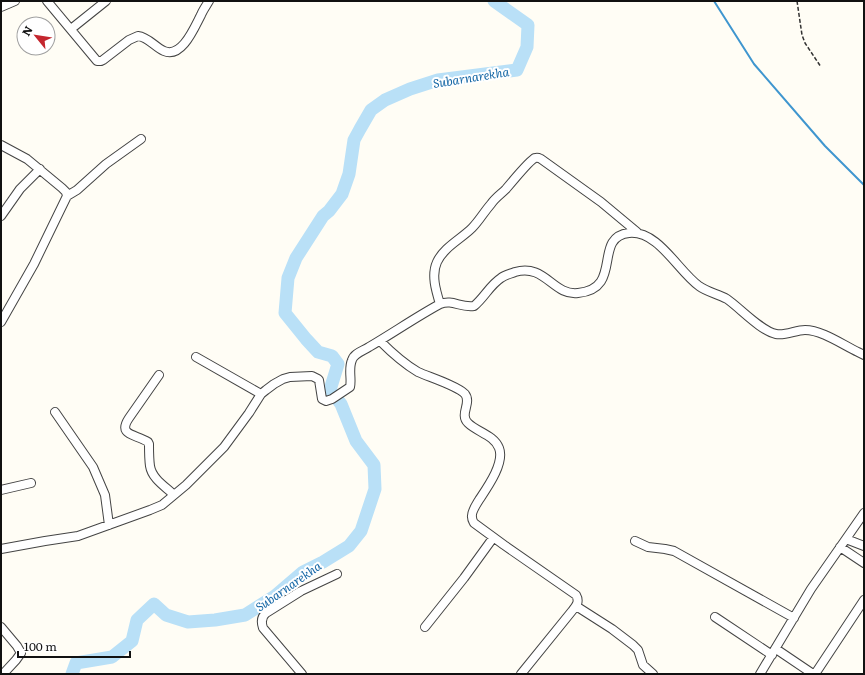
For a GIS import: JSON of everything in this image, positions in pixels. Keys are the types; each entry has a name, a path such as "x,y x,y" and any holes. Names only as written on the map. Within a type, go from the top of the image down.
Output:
{"street":[{"path":"1,7 15,1"},
{"path":"47,1 99,61 103,60 129,40 138,36 167,53 181,48 193,33 201,14 209,1"},
{"path":"71,29 106,1"},
{"path":"1,322 34,264 68,196 77,190 106,164 141,139"},
{"path":"1,145 27,159 66,192 68,196"},
{"path":"440,304 436,293 435,283 436,265 440,257 472,227 492,202 531,161 539,158 601,202 637,232 647,236 655,242 700,287 726,299 770,332 783,334 805,330 814,331 864,355"},
{"path":"1,216 20,189 40,169"},
{"path":"1,549 78,536 162,505 224,447 261,394 274,384 283,379 312,376 318,378 319,380 322,399 325,401 332,399 351,386 351,366 353,357 440,304 452,302 470,307 474,306 495,282 502,277 526,270 538,273 562,290 577,293 586,292 595,288 602,281 613,241 621,234 637,232"},
{"path":"380,341 418,372 456,388 465,394 467,401 464,412 465,419 495,442 499,447 500,460 497,469 472,514 474,523 576,595 578,598 576,606 521,674"},
{"path":"196,357 261,394"},
{"path":"159,375 126,422 124,428 128,433 148,442 150,466 153,474 174,495"},
{"path":"55,412 92,467 105,495 109,525"},
{"path":"1,490 31,482"},
{"path":"760,674 811,589 864,513"},
{"path":"425,626 494,538"},
{"path":"846,539 864,546"},
{"path":"635,541 648,547 674,551 794,618"},
{"path":"840,547 864,563"},
{"path":"302,674 263,628 261,622 262,617 301,591 337,574"},
{"path":"715,617 814,674 864,600"},
{"path":"576,606 612,629 633,645 638,650 643,665 653,674"},
{"path":"1,627 21,653 3,674"}],"path":[{"path":"797,1 802,35 805,43 821,67"}],"waterway":[{"name":"Subarnarekha","path":"72,674 76,663 112,657 132,641 137,620 154,604 166,615 188,622 215,620 245,615 275,596 303,572 349,546 361,531 375,489 374,465 356,441 341,404 330,390 338,364 332,356 318,352 285,313 288,278 296,258 323,216 329,211 342,194 349,174 354,140 371,110 385,100 410,89 438,80 517,70 527,47 528,25 494,1"},
{"path":"714,1 754,64 825,146 864,185"}]}
